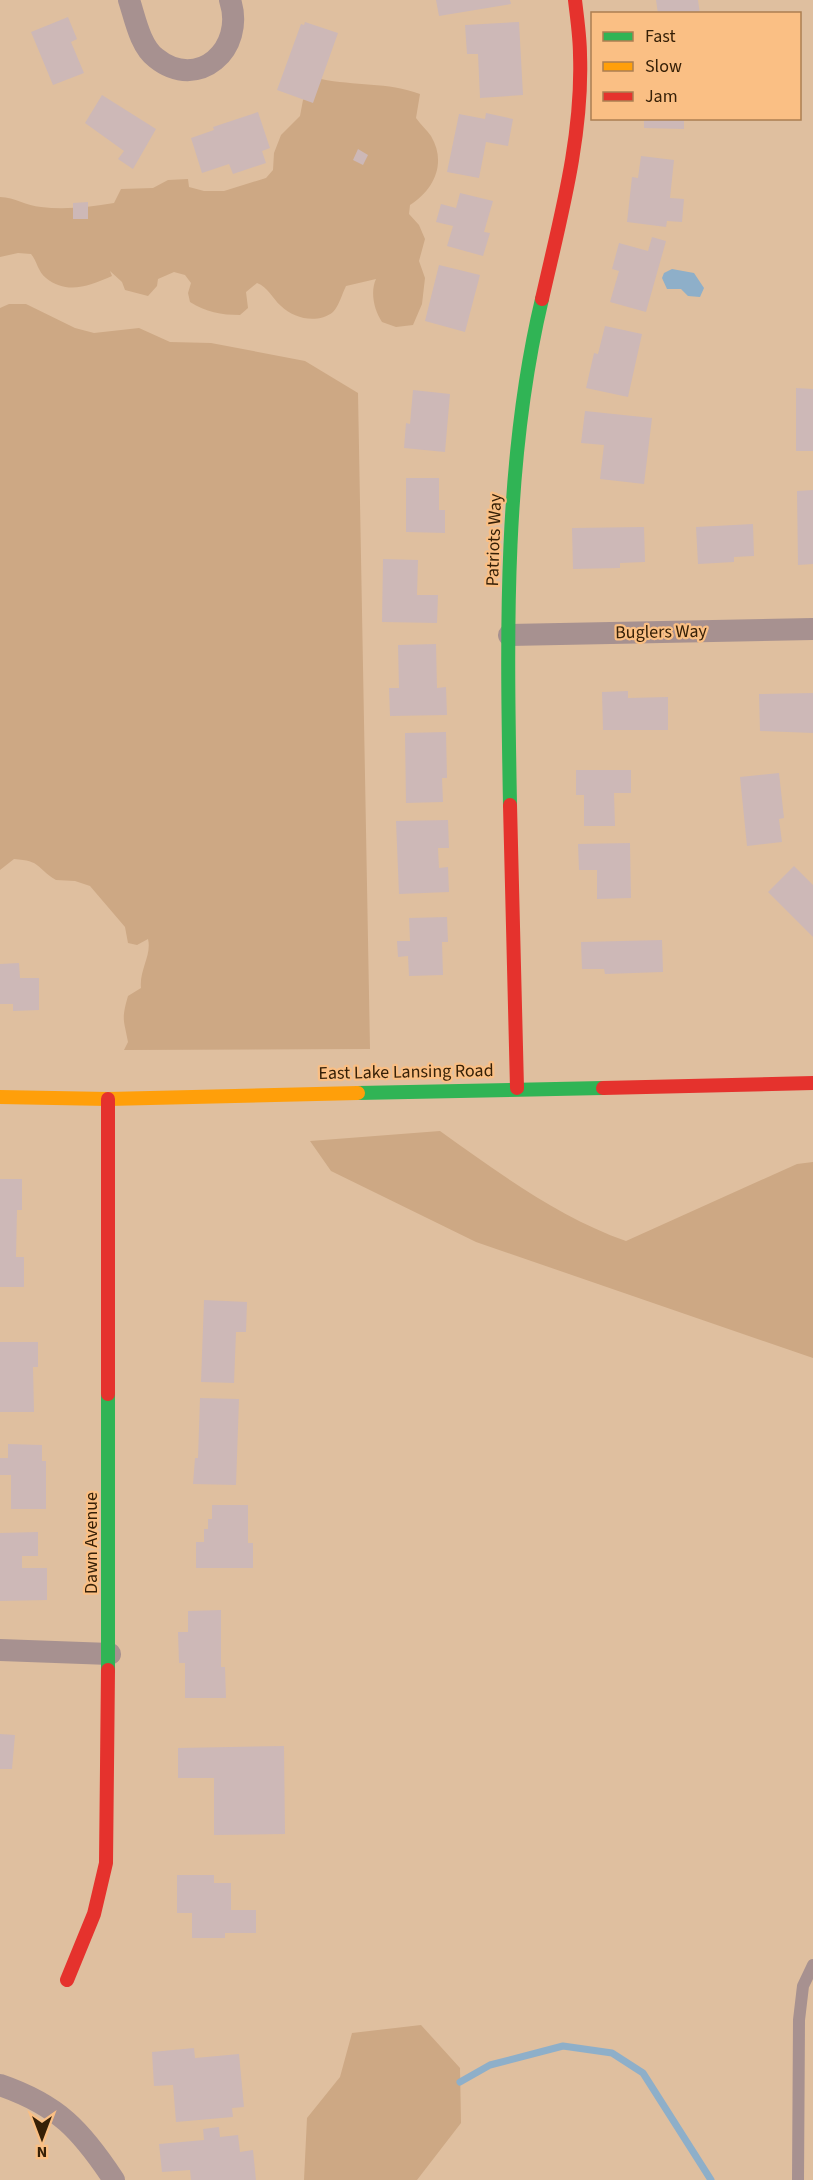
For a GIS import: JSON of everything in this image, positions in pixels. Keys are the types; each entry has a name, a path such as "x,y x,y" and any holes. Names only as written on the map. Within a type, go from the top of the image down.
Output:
{"street":[{"path":"129,0 144,44 156,58 171,67 189,70 204,66 220,57 232,39 235,27 231,0"},
{"name":"Patriots Way","path":"517,1088 509,634 514,486 523,388 530,344 566,199 579,123 582,59 575,0"},
{"name":"Buglers Way","path":"509,634 813,629"},
{"name":"East Lake Lansing Road","path":"0,1097 108,1099 813,1083"},
{"name":"Dawn Avenue","path":"67,1980 90,1932 106,1873 110,1654 108,1099"},
{"path":"0,1650 110,1654"},
{"path":"0,2085 26,2094 68,2120 114,2180"}],"lane":[{"path":"798,2180 799,2020 803,1986 813,1965"}],"shaded area":[{"path":"321,79 383,86 420,94 416,118 436,146 438,166 436,175 426,192 410,205 409,214 419,225 425,239 419,261 425,278 422,304 413,325 396,327 382,322 374,301 373,290 376,279 346,286 333,312 313,319 292,314 257,283 246,292 248,308 240,315 233,315 208,311 190,302 188,293 191,283 185,275 174,272 158,279 157,286 148,296 125,290 122,282 110,271 112,276 87,286 62,286 41,273 31,254 18,253 0,257 0,197 36,206 78,208 114,203 121,189 153,188 168,180 188,179 189,187 204,191 224,191 266,178 273,170 274,153 281,135 300,116 303,100"},
{"path":"9,304 26,304 75,328 94,333 139,328 170,342 211,343 305,361 358,393 370,1049 124,1050 128,1042 124,1010 128,996 141,988 149,945 148,939 137,945 128,943 125,927 90,886 75,881 56,880 38,865 29,861 14,859 0,870 0,308"},
{"path":"440,1131 553,1207 626,1241 797,1164 813,1162 813,1358 476,1242 331,1171 310,1141"},
{"path":"421,2025 460,2068 461,2123 417,2180 304,2180 307,2118 340,2077 352,2033"}],"water":[{"path":"672,269 694,273 704,288 700,297 688,296 681,289 667,289 662,278 664,273"}],"building":[{"path":"436,0 510,0 511,4 439,16"},
{"path":"656,0 698,0 700,12 658,12"},
{"path":"68,17 77,39 71,42 84,73 53,85 31,32"},
{"path":"305,22 338,33 313,103 277,90 301,24 304,25"},
{"path":"519,22 523,95 480,98 478,54 467,54 465,25"},
{"path":"102,95 156,129 133,169 118,159 124,151 85,123"},
{"path":"258,112 270,148 262,151 266,163 233,174 229,164 202,173 191,138 214,130 213,127"},
{"path":"486,113 513,119 508,146 486,142 479,178 447,172 459,114 485,119"},
{"path":"644,120 684,120 684,129 644,128"},
{"path":"358,149 368,155 363,165 353,160"},
{"path":"641,156 674,160 670,198 684,199 682,222 667,221 666,227 627,222 632,177 638,178"},
{"path":"460,193 493,201 484,232 490,233 483,256 447,246 453,226 436,222 441,204 456,208"},
{"path":"88,202 88,219 73,219 73,203"},
{"path":"652,237 666,241 646,312 610,302 619,271 612,269 619,243 648,251"},
{"path":"439,265 480,275 465,332 425,321"},
{"path":"605,326 642,334 628,397 586,388 594,353 598,354"},
{"path":"796,388 813,389 813,451 796,451"},
{"path":"413,390 450,394 445,452 404,448 406,423 410,424"},
{"path":"585,411 652,418 644,484 600,479 604,445 581,443"},
{"path":"406,478 439,478 439,510 445,510 445,533 406,532"},
{"path":"813,490 813,564 798,565 797,491"},
{"path":"753,524 754,556 734,557 734,562 698,564 696,527"},
{"path":"644,527 645,562 620,563 620,568 573,569 572,528"},
{"path":"383,559 418,560 417,595 438,595 437,623 382,622"},
{"path":"436,644 437,688 446,687 447,715 390,716 389,688 399,688 398,645"},
{"path":"628,691 628,698 668,697 668,730 603,730 602,692"},
{"path":"813,693 813,733 760,731 759,694"},
{"path":"446,732 447,778 442,778 443,802 406,803 405,733"},
{"path":"576,770 631,770 631,793 614,793 615,826 584,826 584,795 576,795"},
{"path":"779,773 784,818 779,819 782,842 747,846 740,777"},
{"path":"448,820 449,848 438,848 439,868 448,867 449,892 399,894 396,821"},
{"path":"630,843 631,898 597,899 597,870 579,870 578,844"},
{"path":"794,866 813,885 813,937 768,892"},
{"path":"447,917 448,942 442,942 443,975 409,976 408,956 398,957 397,941 410,941 409,918"},
{"path":"662,940 663,972 605,974 604,969 582,969 581,942"},
{"path":"19,963 20,978 39,978 39,1010 13,1011 13,1004 0,1004 0,964"},
{"path":"0,1179 22,1179 22,1210 17,1210 16,1257 24,1257 24,1287 0,1287"},
{"path":"204,1300 247,1302 246,1332 236,1332 234,1383 201,1382"},
{"path":"0,1342 38,1342 38,1367 33,1367 34,1412 0,1412"},
{"path":"200,1398 239,1399 236,1485 193,1484 195,1458 198,1458"},
{"path":"8,1444 42,1445 42,1461 46,1461 46,1509 11,1509 11,1475 0,1475 0,1458 8,1458"},
{"path":"212,1505 248,1505 248,1543 253,1543 253,1568 196,1568 196,1542 204,1542 204,1529 208,1529 208,1519 212,1519"},
{"path":"38,1532 38,1556 22,1556 22,1568 47,1568 47,1600 0,1601 0,1533"},
{"path":"221,1610 221,1667 225,1667 226,1698 185,1698 185,1663 179,1663 178,1632 188,1632 188,1611"},
{"path":"0,1734 15,1735 12,1769 0,1769"},
{"path":"284,1746 285,1834 214,1835 214,1778 178,1778 178,1748"},
{"path":"177,1875 214,1875 214,1883 231,1883 231,1910 256,1910 256,1933 225,1933 225,1938 192,1938 192,1913 177,1913"},
{"path":"194,2048 195,2058 239,2054 244,2107 232,2108 233,2117 176,2122 173,2085 154,2086 152,2052"},
{"path":"219,2127 220,2137 238,2135 240,2152 253,2150 256,2180 191,2180 190,2170 162,2172 159,2144 204,2140 203,2129"}],"waterway":[{"path":"460,2082 490,2065 563,2046 612,2053 643,2073 711,2180"}],"traffic: fast":[{"path":"510,805 508,678 510,550 520,424 529,361 542,299"},
{"path":"358,1093 603,1088"},
{"path":"108,1394 108,1670"}],"traffic: slow":[{"path":"0,1097 108,1099 358,1093"}],"traffic: jam":[{"path":"542,299 569,178 578,116 580,48 575,0"},
{"path":"510,805 517,1088"},
{"path":"603,1088 813,1083"},
{"path":"108,1099 108,1394"},
{"path":"67,1980 94,1914 106,1863 108,1670"}]}
